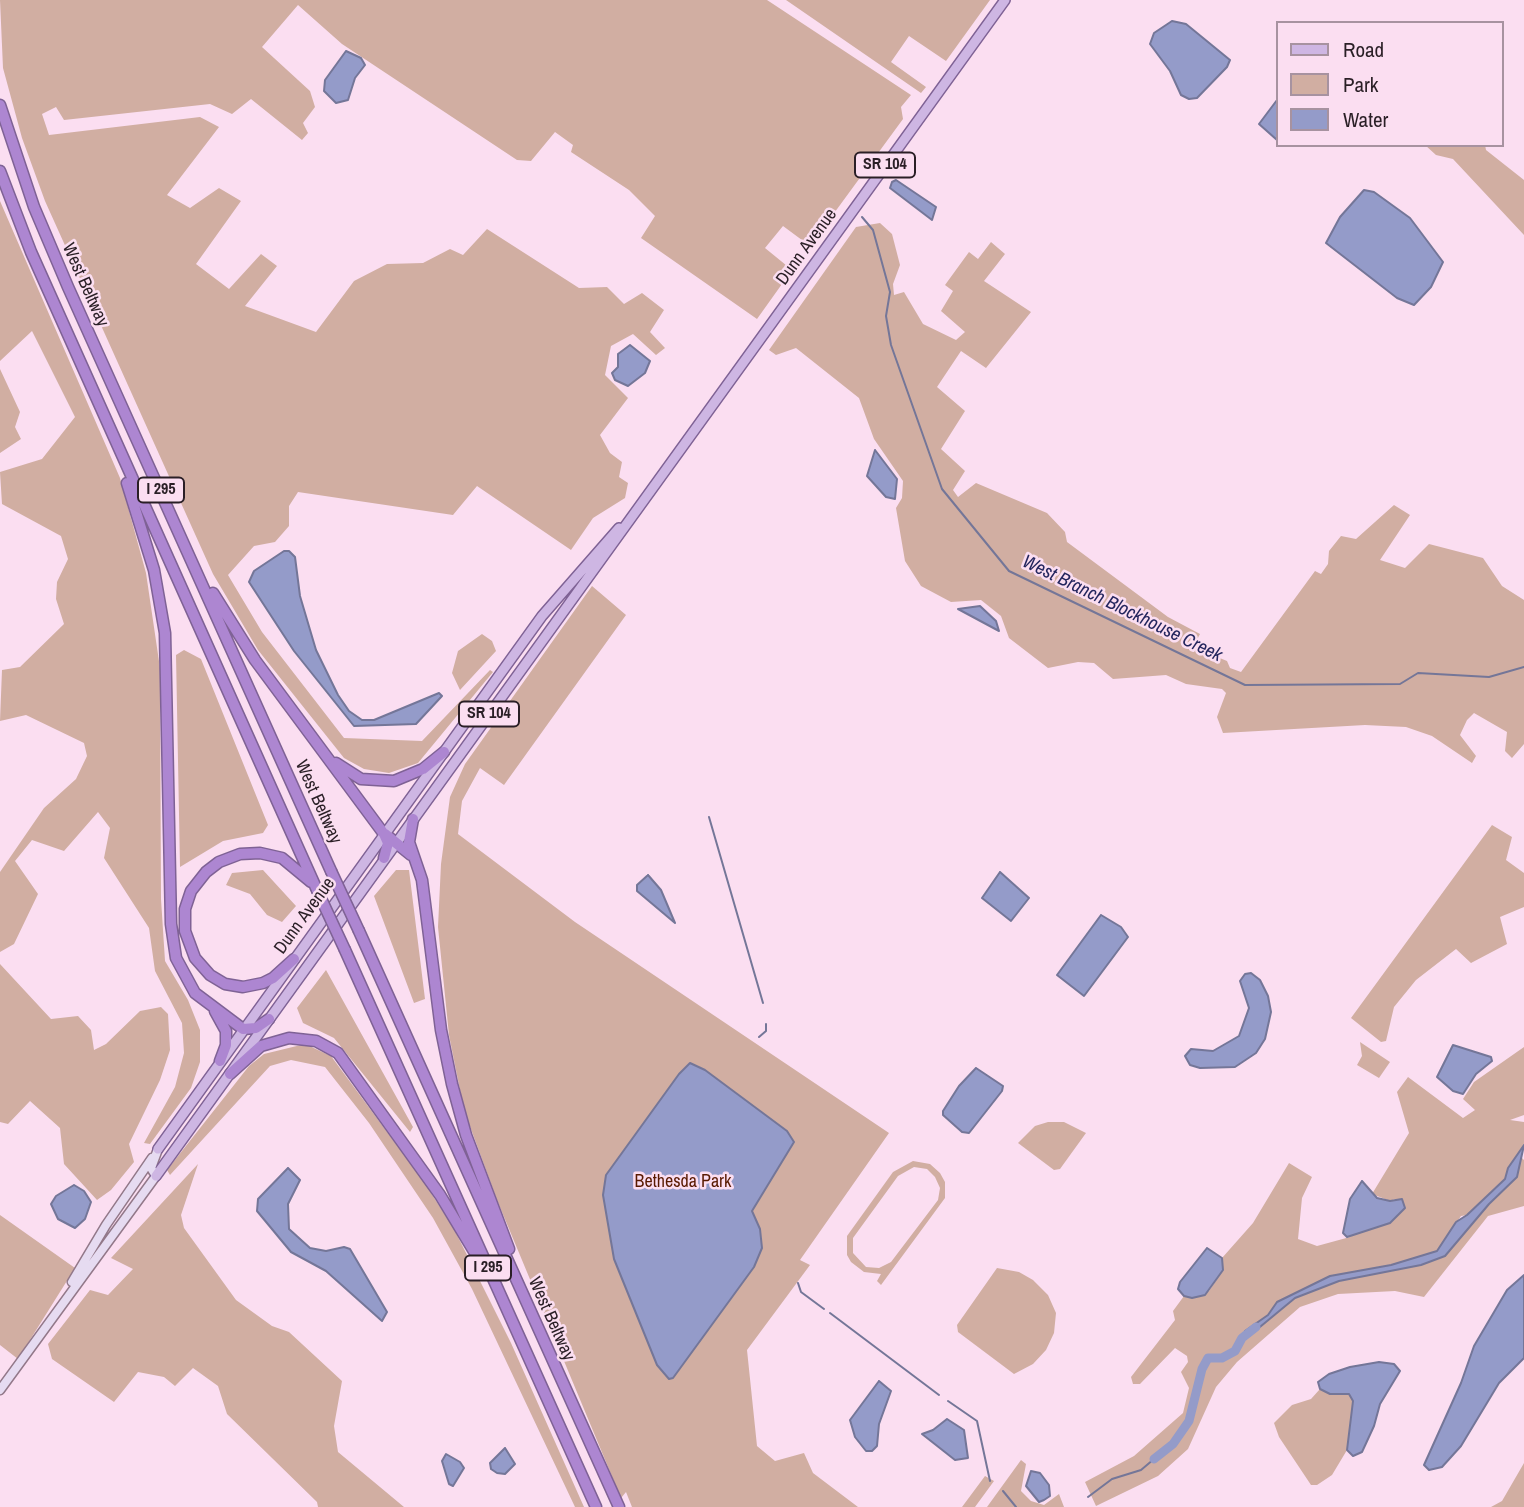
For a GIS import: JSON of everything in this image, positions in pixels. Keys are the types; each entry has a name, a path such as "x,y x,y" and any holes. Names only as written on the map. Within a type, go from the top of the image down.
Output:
{"highway":[{"name":"West Beltway","path":"0,105 45,234 619,1507"},
{"name":"West Beltway","path":"0,171 31,253 108,426 596,1507"},
{"path":"108,426 148,545 165,633 173,944 186,980 212,1008 226,1031 226,1045 220,1061"},
{"path":"175,521 244,643 384,834 388,843 384,858"},
{"path":"325,752 353,775 386,782 413,775 444,752"},
{"path":"413,819 409,836 422,880 441,1030 452,1084 520,1287"},
{"path":"384,834 414,858"},
{"path":"294,959 273,978 255,986 231,986 214,978 202,967 187,941 184,918 190,895 212,866 232,856 254,853 286,861 317,890"},
{"path":"212,1008 243,1028 256,1028 269,1019"},
{"path":"230,1074 261,1046 289,1038 316,1041 338,1053 446,1203 520,1339"}],"main road":[{"name":"Dunn Avenue","path":"0,1390 1005,0"},
{"name":"Dunn Avenue","path":"49,1321 106,1224 243,1028 520,646 563,590 635,512"},
{"path":"520,646 532,654"},
{"path":"156,1176 151,1168 158,1149"},
{"path":"145,1167 146,1190"}],"green space":[{"path":"0,0 767,0 911,95 901,107 903,119 810,246 783,226 765,248 792,270 757,319 641,238 655,216 629,190 571,152 573,145 555,132 531,161 517,160 342,44 298,5 262,47 310,91 315,107 303,123 308,133 302,140 251,99 232,114 210,104 64,120 56,107 42,114 49,135 200,117 219,127 167,195 190,208 219,188 241,201 196,264 229,289 261,254 277,266 245,306 316,332 354,281 387,264 423,263 450,249 463,255 487,229 579,288 607,287 624,304 642,293 664,310 650,332 665,348 656,355 633,334 611,346 605,375 628,398 600,435 610,453 622,462 619,477 628,483 625,498 593,518 571,550 477,486 453,515 298,492 289,506 289,526 275,542 254,546 228,575 262,632 344,738 422,741 490,670 493,672 418,763 389,773 364,769 344,758 258,650 213,574 45,201 22,138 3,68"},
{"path":"786,0 990,0 946,61 909,36 891,62 926,87 921,93"},
{"path":"1427,147 1485,147 1524,180 1524,235 1453,159 1436,155"},
{"path":"0,201 120,478 146,573 160,668 161,899 165,961 188,1000 200,1030 200,1062 191,1088 150,1144 144,1143 175,1087 184,1053 182,1023 155,971 149,928 104,858 110,828 98,812 64,851 32,840 15,861 38,894 14,944 0,952 0,872 44,808 76,779 87,756 84,743 26,715 0,721 2,670 20,667 64,624 56,599 57,582 68,559 61,536 2,504 0,472 42,459 75,417 32,331 0,361"},
{"path":"880,223 892,234 900,265 893,284 894,295 904,292 923,324 956,340 965,332 941,311 953,291 945,285 969,252 978,259 991,242 1005,254 984,281 1031,312 986,368 961,351 937,387 965,411 941,449 965,471 953,490 958,497 976,483 1047,513 1065,532 1067,542 1168,617 1200,634 1193,647 1227,661 1230,668 1241,672 1315,571 1321,574 1328,564 1329,551 1341,536 1356,539 1394,505 1410,515 1380,560 1405,568 1429,544 1483,558 1502,586 1524,600 1524,744 1512,758 1505,751 1507,732 1474,713 1467,720 1460,735 1476,756 1472,763 1432,736 1406,727 1365,725 1223,733 1217,717 1226,693 1222,689 1186,684 1166,675 1113,679 1094,663 1078,662 1048,668 1009,638 1001,616 981,600 951,602 921,586 905,561 896,508 902,498 903,481 874,439 859,398 796,348 776,355 769,350 856,227"},
{"path":"0,369 20,412 15,427 21,439 0,453"},
{"name":"Bethesda Park","path":"592,586 626,615 504,785 480,768 462,801 458,834 575,922 889,1133 800,1260 810,1265 747,1350 757,1446 775,1461 804,1453 813,1473 858,1507 632,1507 626,1492 621,1498 497,1200 464,1110 449,1035 438,927 441,864 450,797 465,764"},
{"path":"482,634 492,641 496,651 460,690 452,673 458,651"},
{"path":"184,650 201,659 268,825 263,833 223,841 180,867 176,655"},
{"path":"1492,825 1512,837 1506,860 1524,873 1524,907 1500,917 1507,944 1471,963 1456,949 1416,980 1394,1007 1386,1041 1381,1042 1351,1018"},
{"path":"263,870 296,906 282,922 267,915 250,894 226,885 232,873"},
{"path":"396,870 409,870 425,999 414,1003 374,896"},
{"path":"0,964 51,1019 78,1016 91,1030 94,1050 106,1044 140,1011 161,1007 168,1014 170,1050 160,1080 129,1144 134,1162 111,1190 97,1200 64,1164 60,1128 30,1101 8,1124 0,1122"},
{"path":"326,970 413,1127 410,1132 334,1038 303,1023 297,1008"},
{"path":"1360,1042 1390,1062 1379,1078 1357,1065 1362,1056"},
{"path":"305,1044 331,1056 424,1182 454,1229 511,1343 584,1507 575,1507 472,1289 433,1218 369,1123 325,1067 291,1060 270,1066 170,1175 167,1170 249,1066 264,1054"},
{"path":"1524,1047 1524,1115 1510,1120 1524,1122 1524,1145 1508,1168 1505,1179 1467,1215 1461,1216 1437,1251 1428,1256 1391,1265 1330,1276 1277,1302 1268,1315 1246,1332 1249,1335 1295,1298 1339,1281 1421,1265 1445,1256 1489,1204 1517,1177 1521,1157 1524,1160 1524,1206 1488,1216 1424,1297 1395,1291 1338,1294 1300,1307 1237,1362 1216,1387 1188,1449 1158,1476 1096,1506 1085,1482 1134,1456 1183,1413 1189,1388 1181,1372 1188,1362 1187,1356 1175,1348 1140,1384 1133,1384 1131,1377 1175,1320 1173,1311 1184,1296 1192,1298 1209,1291 1223,1270 1222,1258 1253,1223 1289,1163 1312,1177 1302,1198 1298,1239 1317,1246 1350,1237 1395,1199 1390,1201 1372,1194 1409,1133 1397,1092 1408,1077 1463,1118 1475,1110 1463,1099 1474,1082"},
{"path":"1048,1122 1064,1122 1086,1133 1060,1169 1054,1170 1018,1143 1035,1126"},
{"path":"913,1161 930,1164 945,1182 945,1198 881,1285 877,1281 881,1274 864,1272 851,1262 847,1255 847,1236 893,1172","holes":["914,1167 927,1169 940,1188 938,1200 891,1262 879,1268 866,1267 853,1253 853,1238 898,1176"]},
{"path":"198,1164 181,1215 184,1228 236,1300 272,1326 289,1332 342,1381 334,1426 338,1452 404,1507 318,1507 317,1502 227,1414 218,1386 193,1368 175,1386 164,1377 138,1372 114,1402 52,1359 48,1344 90,1290 108,1295 133,1269 111,1258"},
{"path":"0,1215 75,1268 18,1359 0,1345"},
{"path":"997,1268 1019,1272 1033,1280 1048,1295 1056,1313 1054,1333 1046,1350 1033,1364 1014,1374 958,1332 957,1325"},
{"path":"1320,1389 1330,1394 1349,1394 1353,1401 1347,1450 1332,1475 1317,1485 1311,1485 1279,1437 1274,1423 1292,1405 1311,1399"},
{"path":"1021,1460 1026,1464 1021,1491 1031,1501 1044,1505 1059,1494 1064,1507 987,1507"},
{"path":"1524,1463 1524,1507 1491,1507 1502,1501"},
{"path":"985,1476 994,1481 975,1507 962,1507"}],"water":[{"path":"1172,21 1186,24 1230,60 1227,67 1197,98 1189,99 1181,95 1170,71 1150,44 1154,33"},
{"path":"346,51 361,58 365,65 355,78 348,100 336,103 324,91 325,80"},
{"path":"1276,101 1276,139 1259,124"},
{"path":"896,180 936,207 932,220 890,188"},
{"path":"1364,190 1374,192 1410,218 1443,262 1431,287 1414,305 1397,298 1326,243 1340,217"},
{"path":"630,345 650,361 645,373 628,386 615,380 612,373 618,367 618,354"},
{"path":"875,450 897,479 895,499 886,497 867,476"},
{"path":"284,551 289,551 295,557 300,596 316,650 349,711 362,720 374,720 439,693 442,696 416,724 354,726 294,651 249,582 254,571"},
{"path":"980,606 996,621 999,631 958,609"},
{"path":"1000,872 1029,898 1011,921 982,898"},
{"path":"648,875 661,890 675,923 637,891 637,885"},
{"path":"1101,915 1121,927 1128,937 1084,996 1057,975"},
{"path":"1251,973 1260,980 1268,996 1271,1012 1265,1039 1256,1053 1235,1067 1200,1068 1190,1065 1185,1056 1191,1049 1213,1051 1239,1036 1249,1008 1240,981 1245,974"},
{"path":"1453,1045 1491,1057 1492,1061 1476,1074 1463,1094 1453,1091 1437,1077"},
{"path":"690,1063 705,1070 787,1131 794,1142 752,1211 760,1229 762,1248 754,1267 673,1378 669,1379 657,1365 614,1259 603,1195 606,1175 679,1074"},
{"path":"976,1068 1003,1086 1002,1091 969,1133 962,1132 943,1115 943,1111 959,1086"},
{"path":"1524,1145 1517,1177 1489,1204 1445,1256 1421,1265 1339,1281 1295,1298 1249,1336 1245,1331 1268,1315 1277,1302 1330,1276 1391,1265 1437,1251 1456,1222 1505,1179 1508,1168"},
{"path":"288,1168 300,1180 288,1204 289,1229 310,1248 326,1251 344,1247 350,1249 387,1312 382,1321 326,1271 291,1252 257,1211 258,1199"},
{"path":"1362,1181 1377,1198 1390,1201 1402,1199 1405,1208 1390,1223 1347,1237 1343,1233 1350,1199"},
{"path":"74,1185 84,1191 91,1202 85,1219 75,1228 58,1219 51,1204 56,1196"},
{"path":"1207,1248 1222,1258 1223,1270 1205,1295 1192,1298 1184,1296 1178,1289 1180,1282"},
{"path":"1524,1275 1524,1358 1499,1383 1461,1446 1442,1467 1429,1470 1424,1465 1461,1383 1474,1346 1507,1290"},
{"path":"1379,1362 1394,1364 1400,1371 1380,1404 1374,1426 1362,1452 1353,1456 1347,1450 1353,1401 1349,1394 1330,1394 1320,1389 1318,1382 1329,1374 1350,1367"},
{"path":"879,1381 891,1391 879,1424 877,1446 872,1451 866,1451 855,1437 850,1420"},
{"path":"947,1419 964,1430 968,1458 955,1460 922,1434 933,1430"},
{"path":"505,1448 515,1464 505,1474 497,1473 491,1469 490,1463"},
{"path":"446,1454 460,1462 464,1468 453,1486 449,1484 442,1461"},
{"path":"1031,1471 1040,1473 1049,1485 1050,1496 1039,1502 1026,1486"}],"waterway":[{"name":"West Branch Blockhouse Creek","path":"862,217 873,230 890,292 886,316 891,345 942,489 1009,571 1245,685 1400,684 1418,673 1489,677 1524,667"},
{"path":"709,817 763,1003"},
{"path":"759,1037 766,1031 766,1024"},
{"path":"798,1283 801,1292 824,1309"},
{"path":"830,1313 939,1395"},
{"path":"1154,1459 1173,1444 1189,1421 1202,1369 1208,1358 1222,1358 1235,1351 1242,1338 1256,1327"},
{"path":"948,1401 977,1421 990,1481"},
{"path":"1088,1497 1112,1479 1141,1470 1154,1459"},
{"path":"1003,1491 1016,1507"}]}
